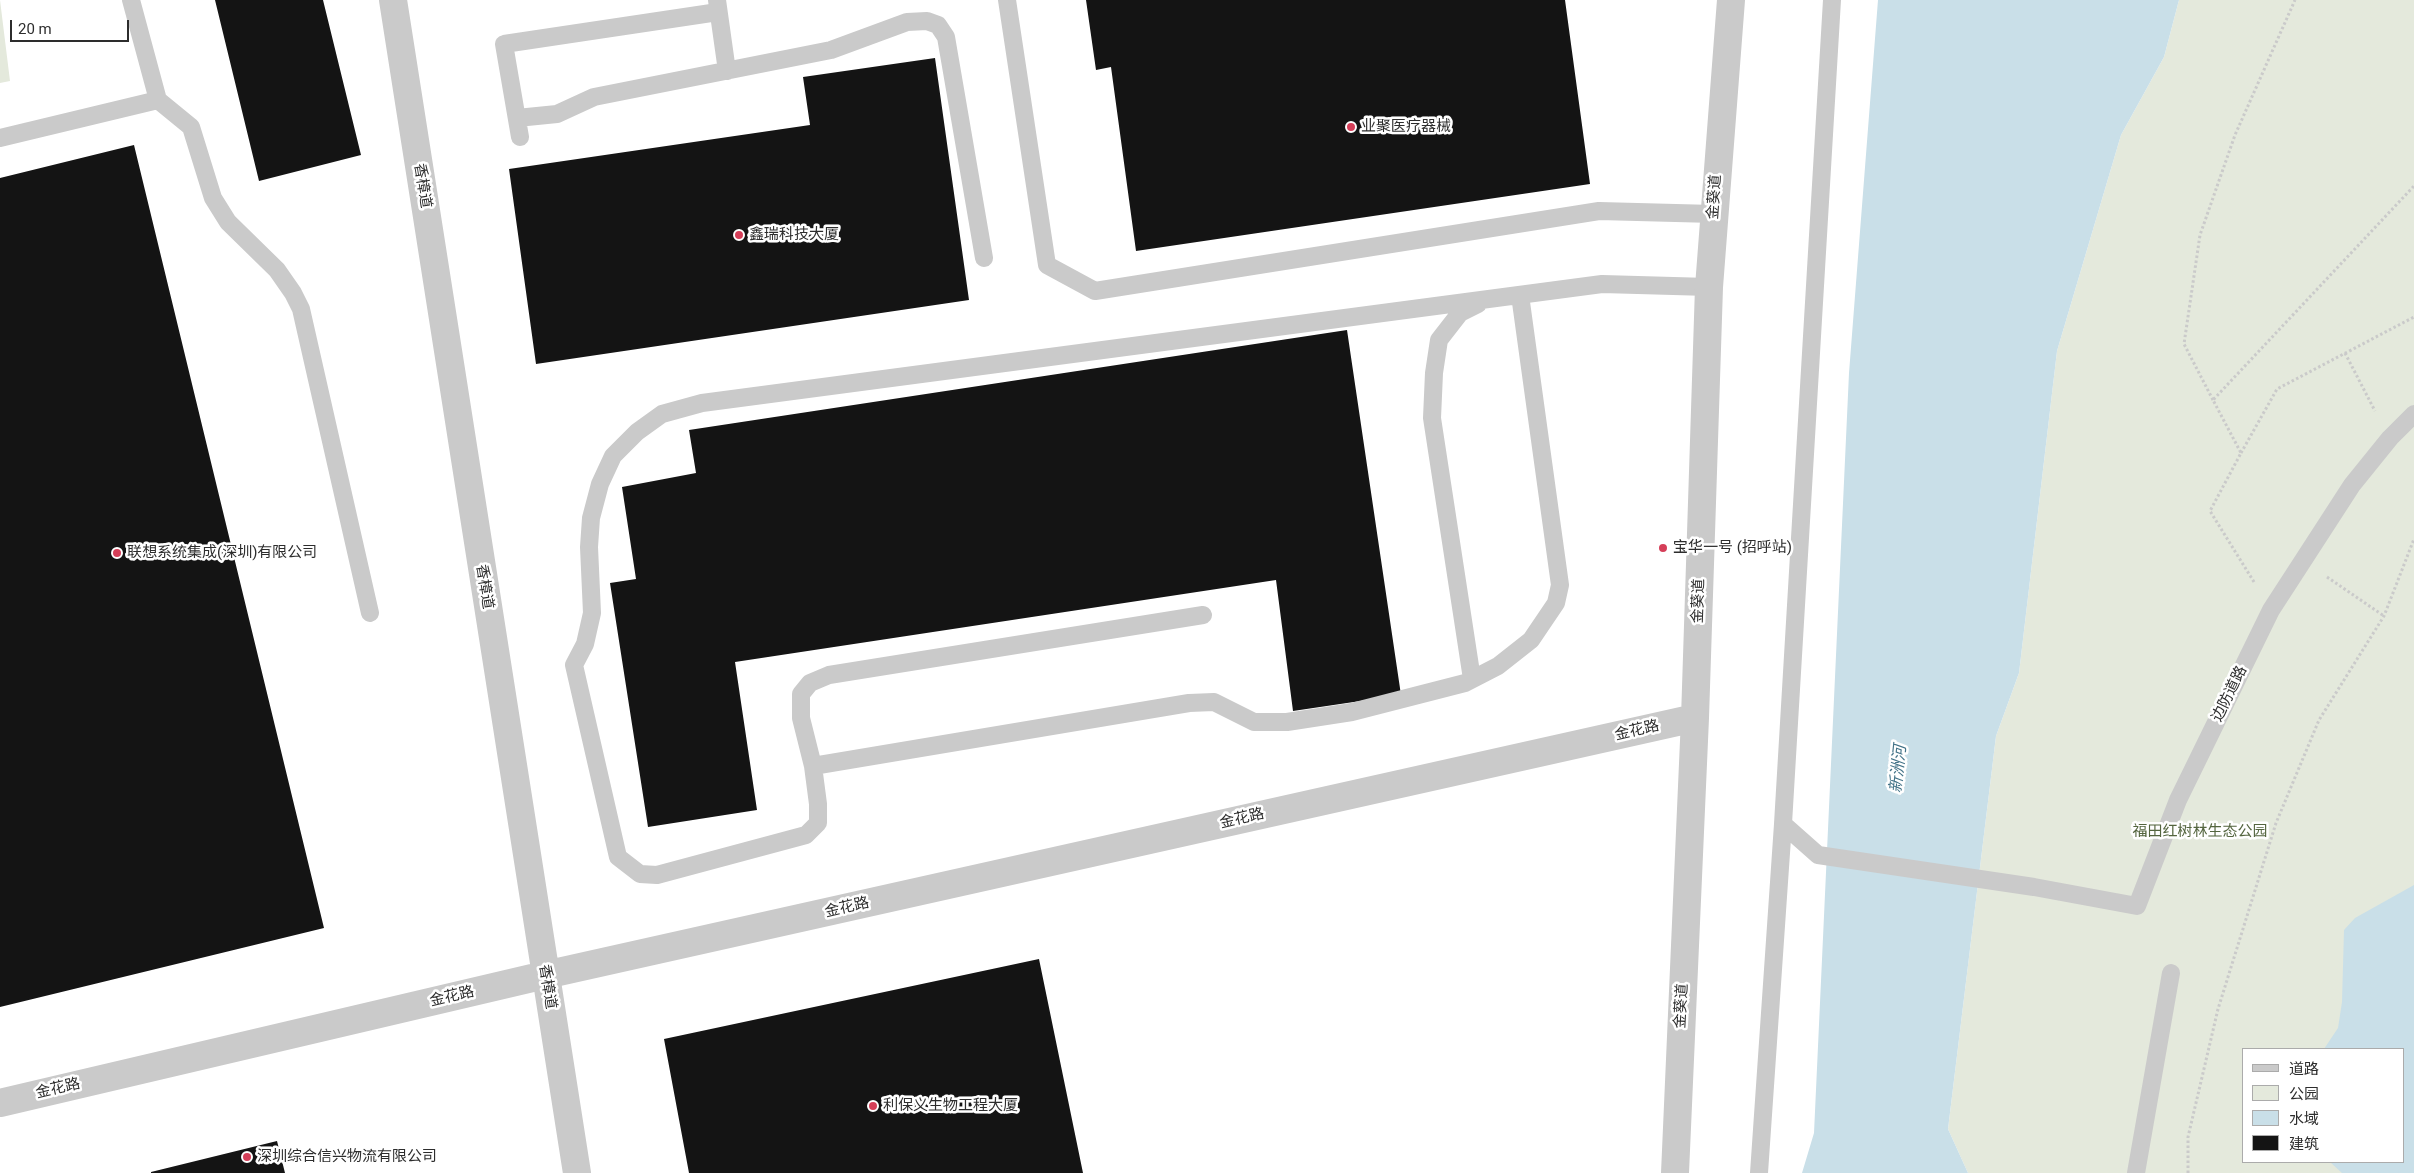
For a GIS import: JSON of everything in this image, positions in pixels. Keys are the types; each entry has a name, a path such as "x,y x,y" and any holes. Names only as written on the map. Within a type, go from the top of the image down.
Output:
{"street":[{"name":"香樟道","path":"393,0 577,1173"},
{"name":"金葵道","path":"1675,1173 1695,718 1708,287 1731,0"},
{"name":"金花路","path":"0,1103 545,975 1695,718"}],"lane":[{"path":"130,0 158,100 191,127 214,198 228,222 276,270 293,293 301,309 370,613"},
{"path":"1007,0 1047,264 1095,291 1598,211 1714,214"},
{"path":"1759,1173 1783,824 1832,0"},
{"path":"520,138 504,44 718,6 727,71"},
{"path":"517,118 556,114 594,97 831,50 907,22 927,21 938,25 946,37 984,258"},
{"path":"0,138 158,100"},
{"path":"1203,615 829,675 810,683 802,694 801,718 813,766 818,824 806,835 657,875 640,874 618,857 574,665 585,644 592,613 589,547 591,518 600,484 613,456 637,432 662,414 702,403 1602,284 1708,287"},
{"path":"813,766 1189,703 1214,702 1254,722 1287,722 1352,712 1472,679 1498,666 1531,640 1556,603 1560,586 1520,295"},
{"path":"1472,679 1432,418 1434,373 1440,340 1460,314 1488,299"},
{"name":"边防道路","path":"1783,824 1818,856 2034,887 2138,906 2178,800 2271,610 2352,485 2390,438 2414,414"},
{"path":"2136,1173 2171,973"}],"path":[{"path":"2241,452 2184,344 2200,234 2235,135 2294,0"},
{"path":"2213,400 2414,186"},
{"path":"2271,610 2210,511 2277,389 2414,317"},
{"path":"2345,353 2390,438"},
{"path":"2188,1173 2188,1137 2218,1009 2276,823 2319,720 2384,616 2414,539"},
{"path":"2303,561 2384,616"}],"green space":[{"path":"0,0 10,81 0,83"},
{"name":"福田红树林生态公园","path":"2179,0 2414,0 2414,1173 1968,1173 1948,1129 1996,736 2019,673 2057,351 2121,135 2164,57"}],"water":[{"name":"新洲河","path":"1878,0 2179,0 2164,57 2121,135 2057,351 2019,673 1996,736 1948,1129 1968,1173 1802,1173 1814,1133 1849,373"},
{"path":"2414,885 2414,1173 2342,1173 2331,1163 2404,1163 2404,1048 2325,1048 2338,1028 2342,1002 2344,930 2355,918"}],"building":[{"path":"215,0 323,0 361,155 259,181"},
{"name":"业聚医疗器械","path":"1086,0 1565,0 1590,184 1136,251 1111,67 1096,70"},
{"name":"鑫瑞科技大厦","path":"935,58 969,300 536,364 509,169 810,125 803,77"},
{"name":"联想系统集成(深圳)有限公司","path":"134,145 324,928 0,1007 0,178"},
{"path":"1347,330 1401,695 1293,711 1276,580 735,662 757,810 648,827 610,583 636,579 622,487 696,473 689,430"},
{"name":"利保义生物工程大厦","path":"1039,959 1083,1173 689,1173 664,1039"},
{"name":"深圳综合信兴物流有限公司","path":"277,1141 285,1173 151,1173 151,1172"}],"place":[{"name":"业聚医疗器械","path":"1351,127"},
{"name":"鑫瑞科技大厦","path":"739,235"},
{"name":"宝华一号 (招呼站)","path":"1663,548"},
{"name":"联想系统集成(深圳)有限公司","path":"117,553"},
{"name":"利保义生物工程大厦","path":"873,1106"},
{"name":"深圳综合信兴物流有限公司","path":"247,1157"}]}
